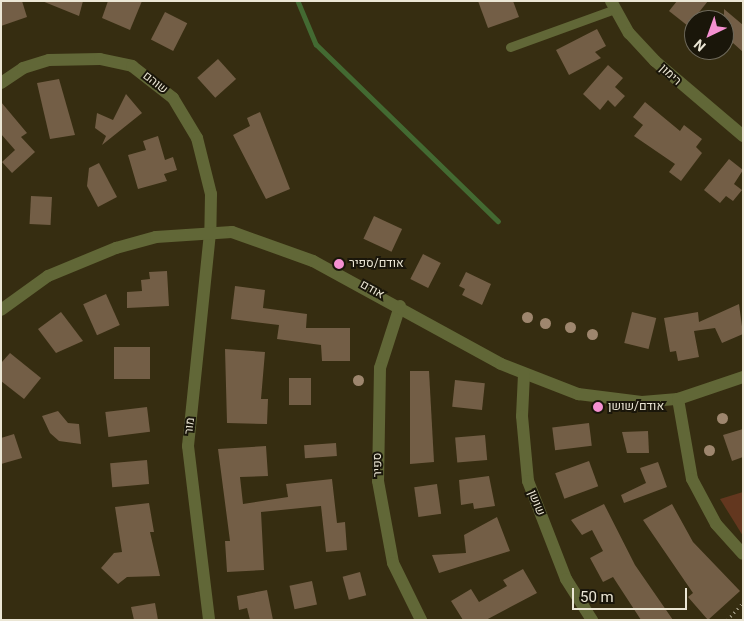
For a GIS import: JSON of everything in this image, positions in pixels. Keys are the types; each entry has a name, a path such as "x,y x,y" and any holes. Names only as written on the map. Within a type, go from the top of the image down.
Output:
{"street":[{"name":"רימון","path":"613,5 655,61 743,136"},
{"name":"שוהם","path":"1,83 24,68 72,59 100,59 132,66 152,78 174,98 197,138 211,194 210,233"},
{"name":"אודם","path":"1,310 78,261 156,237 232,232 271,244 400,306 524,374 578,394 642,402 678,399 743,377"},
{"name":"מור","path":"208,620 188,446 210,233"},
{"name":"ספיר","path":"400,306 380,368 378,481 393,563 421,620"},
{"name":"שושן","path":"524,374 522,416 528,482 566,579 592,620"},
{"path":"678,399 692,479 716,524 743,554"}],"lane":[{"path":"510,47 613,5"}],"path":[{"path":"727,620 743,603"}],"shaded area":[{"path":"743,492 743,536 720,499"}],"building":[{"path":"1,1 22,1 27,17 1,26"},
{"path":"42,1 83,1 79,16"},
{"path":"108,1 142,1 130,30 102,18"},
{"path":"478,1 513,1 519,17 488,28"},
{"path":"677,1 708,1 701,10 684,10 684,23 669,11"},
{"path":"165,12 187,23 173,51 151,40"},
{"path":"734,17 743,25 743,52 734,44"},
{"path":"597,29 606,46 595,52 601,58 569,75 556,50"},
{"path":"218,59 236,79 215,98 197,78"},
{"path":"608,65 623,78 615,87 625,96 615,107 608,100 600,110 583,94"},
{"path":"59,79 75,135 50,139 37,83"},
{"path":"126,94 142,113 102,145 106,136 95,128 97,113 113,120"},
{"path":"1,102 27,133 21,137 35,152 12,173 2,162 15,150 1,134"},
{"path":"645,102 680,131 684,125 702,139 696,147 702,153 681,181 669,172 675,164 634,136 643,125 633,117"},
{"path":"260,112 290,189 266,199 233,135 250,126 247,118"},
{"path":"158,136 165,160 173,157 177,170 164,174 167,181 138,189 128,155 146,150 143,141"},
{"path":"729,159 743,170 734,184 742,190 733,201 726,196 720,203 704,190"},
{"path":"99,163 117,197 98,207 87,186 89,168"},
{"path":"31,196 52,197 51,225 30,224"},
{"path":"374,216 402,229 392,252 363,239"},
{"path":"423,254 441,263 428,288 410,279"},
{"path":"167,271 169,306 127,308 127,292 142,291 141,280 150,279 149,272"},
{"path":"466,272 491,284 482,305 462,295 465,289 459,286"},
{"path":"235,286 265,290 263,308 307,314 306,328 350,328 350,361 322,361 321,345 277,339 279,325 231,319"},
{"path":"106,294 120,325 97,335 83,304"},
{"path":"739,304 743,334 722,343 715,328 694,331 699,357 678,361 676,351 670,352 664,318 698,312 699,322"},
{"path":"61,312 83,341 56,353 38,329"},
{"path":"632,312 656,318 649,349 624,343"},
{"path":"114,347 150,347 150,379 114,379"},
{"path":"225,349 265,352 261,399 268,399 267,424 227,423"},
{"path":"10,353 41,378 24,399 1,381 1,363"},
{"path":"410,371 429,371 434,462 410,464"},
{"path":"289,378 311,378 311,405 289,405"},
{"path":"455,380 485,383 482,410 452,407"},
{"path":"147,407 150,432 108,437 105,412"},
{"path":"58,411 68,423 79,424 81,444 59,441 50,433 42,416"},
{"path":"589,423 592,446 555,450 552,428"},
{"path":"743,429 743,457 732,461 723,435"},
{"path":"648,431 649,453 627,453 622,432"},
{"path":"14,434 22,458 1,464 1,438"},
{"path":"485,435 487,460 457,463 455,438"},
{"path":"336,443 337,456 305,458 304,445"},
{"path":"266,446 268,476 240,477 243,504 288,497 286,484 332,479 337,523 345,522 347,550 326,552 321,506 261,512 264,570 227,572 225,541 230,541 218,449"},
{"path":"147,460 149,484 112,487 110,463"},
{"path":"589,461 598,486 564,499 555,473"},
{"path":"658,462 667,487 624,503 621,495 646,483 640,468"},
{"path":"489,476 495,506 474,509 473,503 461,505 459,480"},
{"path":"437,484 441,514 418,517 414,487"},
{"path":"149,503 154,532 150,532 160,576 127,577 118,584 101,568 114,553 122,552 115,507"},
{"path":"604,504 635,565 673,620 641,620 613,577 603,582 590,558 603,551 592,530 582,535 571,520"},
{"path":"672,504 693,542 740,591 708,620 688,597 693,593 643,520"},
{"path":"497,517 510,551 439,573 432,555 466,553 464,535"},
{"path":"523,569 537,593 486,620 463,620 451,601 471,589 479,602 507,586 503,580"},
{"path":"360,572 366,595 349,600 343,577"},
{"path":"312,581 317,604 294,609 290,586"},
{"path":"267,590 273,620 250,620 247,608 239,610 237,596"},
{"path":"155,603 158,620 134,620 131,607"}],"waterway":[{"path":"298,1 316,44 498,221"}],"place":[{"name":"אודם/ספיר","path":"339,264"},
{"name":"אודם/שושן","path":"598,407"}]}
